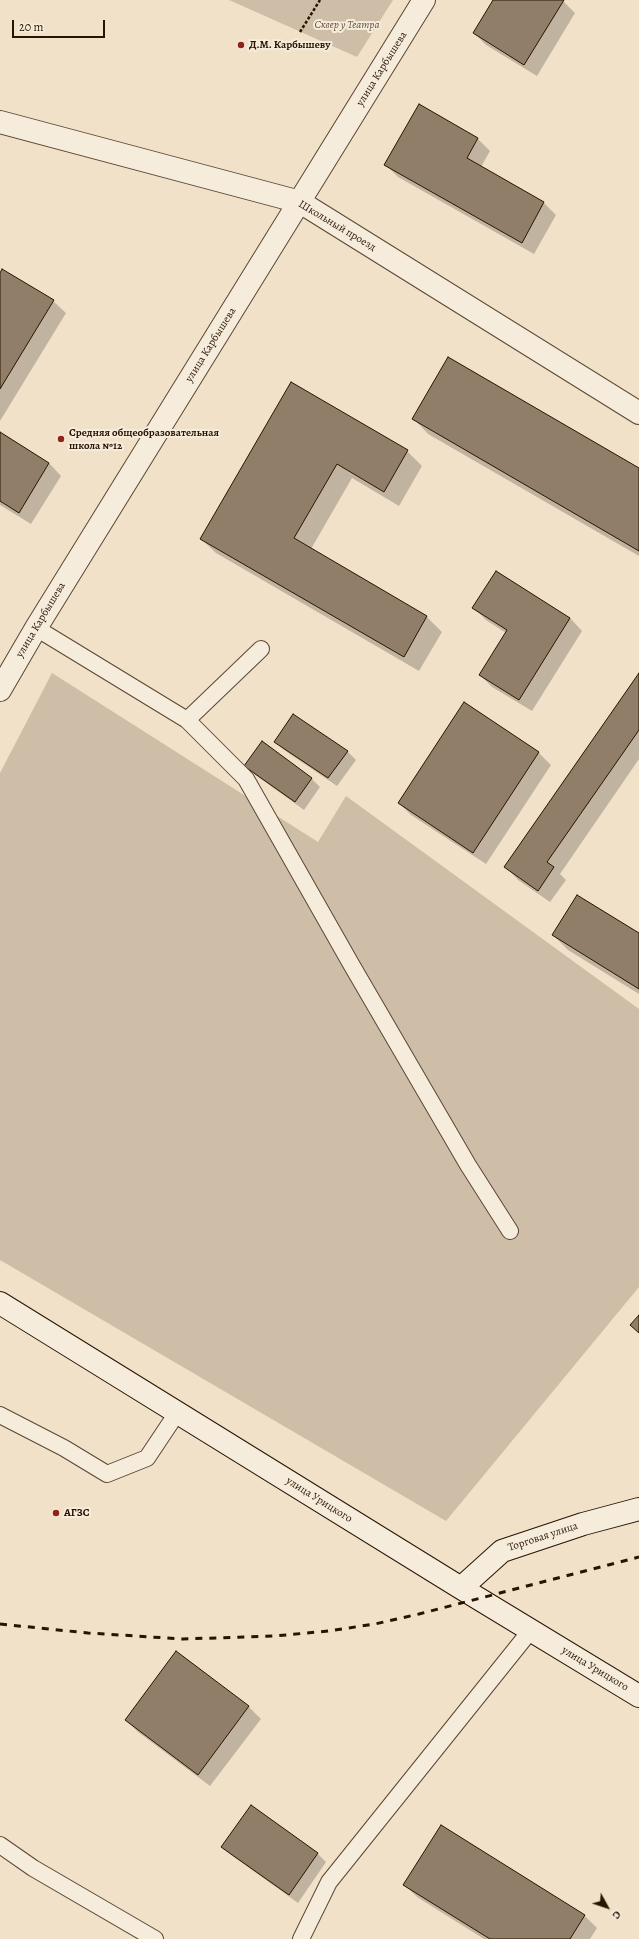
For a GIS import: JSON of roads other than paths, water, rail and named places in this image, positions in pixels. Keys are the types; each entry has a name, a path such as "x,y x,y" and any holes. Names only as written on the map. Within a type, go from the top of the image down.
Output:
{"street":[{"name":"улица Карбышева","path":"0,690 36,628 424,0"},
{"name":"Школьный проезд","path":"0,122 300,202 639,413"},
{"name":"улица Урицкого","path":"0,1303 461,1588 639,1696"},
{"name":"Торговая улица","path":"461,1588 502,1551 583,1524 639,1509"}],"lane":[{"path":"36,628 187,720 246,779 351,964 468,1165 510,1231"},
{"path":"187,720 261,649"},
{"path":"0,1415 64,1448 106,1474 147,1458 177,1413"},
{"path":"301,1939 329,1882 531,1630"},
{"path":"0,1845 33,1868 155,1939"}],"railway":[{"path":"0,1624 88,1633 183,1639 275,1636 328,1631 375,1624 419,1614 639,1557"}],"place":[{"name":"Д.М. Карбышеву","path":"241,45"},
{"name":"Средняя общеобразовательная школа №12","path":"61,439"},
{"name":"АГЗС","path":"56,1513"}],"park label":[{"name":"Сквер у Театра","path":"347,25"}]}
